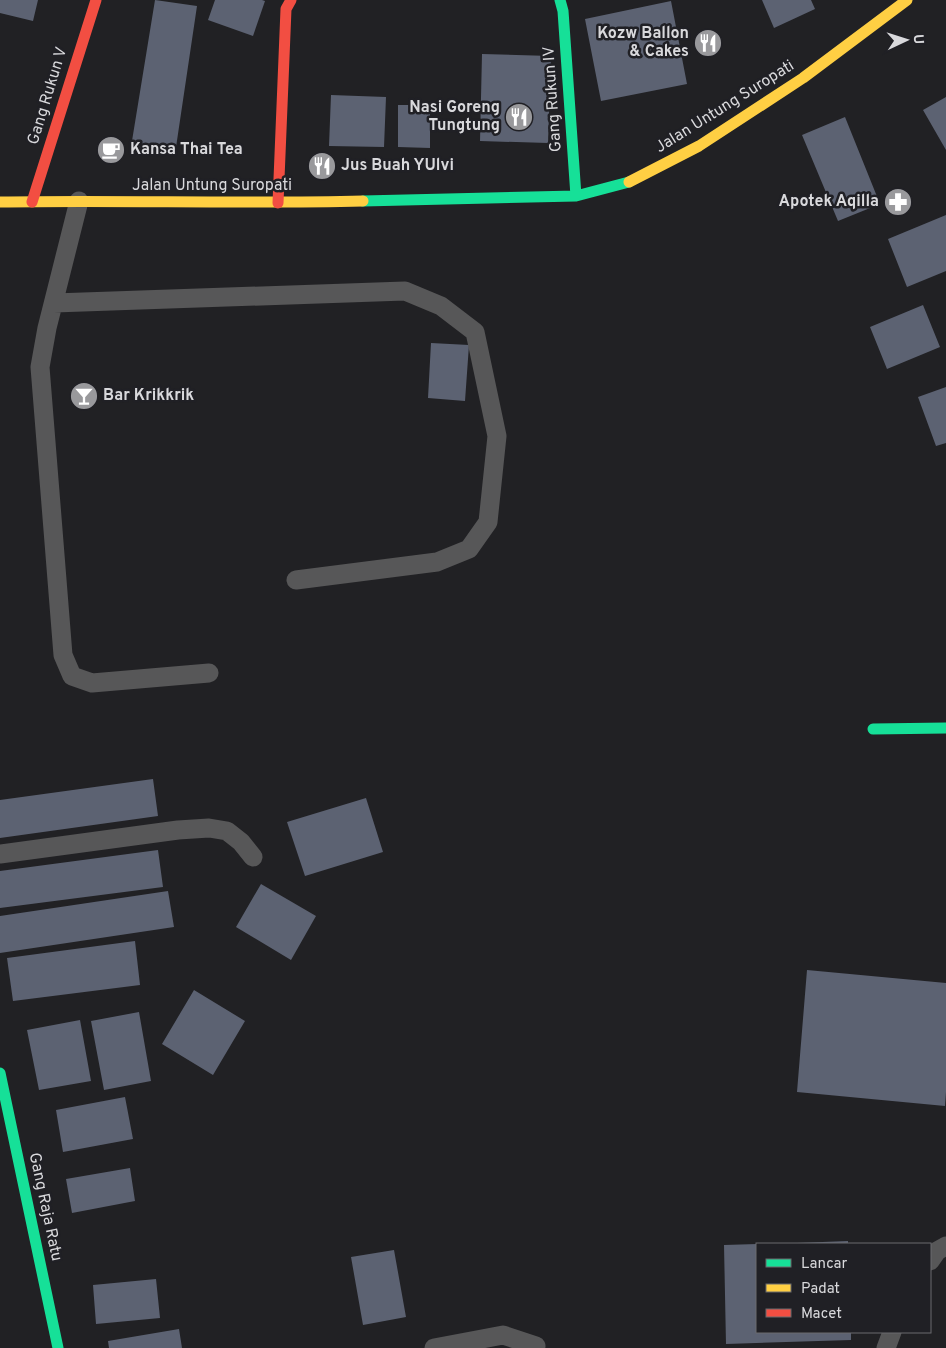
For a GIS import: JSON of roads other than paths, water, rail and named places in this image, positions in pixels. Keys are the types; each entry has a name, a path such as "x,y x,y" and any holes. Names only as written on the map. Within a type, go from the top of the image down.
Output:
{"street":[{"name":"Gang Rukun V","path":"32,202 96,0"},
{"path":"278,203 286,9 291,0"},
{"name":"Gang Rukun IV","path":"560,0 564,11 576,196"},
{"name":"Jalan Untung Suropati","path":"0,202 278,203 576,196 632,181 699,146 803,78 907,0"},
{"path":"873,729 946,728"},
{"name":"Gang Raja Ratu","path":"0,1073 58,1348"}],"lane":[{"path":"79,202 47,328 40,367 63,655 72,676 92,684 209,673"},
{"path":"54,303 405,291 441,306 475,332 497,436 488,522 469,549 437,562 296,580"},
{"path":"0,854 178,830 209,828 227,831 241,842 253,857"},
{"path":"931,1260 937,1251 946,1246"},
{"path":"886,1348 892,1333"},
{"path":"434,1348 503,1335 536,1346"}],"place":[{"name":"Kozw Ballon & Cakes","path":"708,43"},
{"name":"Nasi Goreng Tungtung","path":"519,117"},
{"name":"Kansa Thai Tea","path":"111,150"},
{"name":"Jus Buah YUlvi","path":"322,166"},
{"name":"Apotek Aqilla","path":"898,202"},
{"name":"Bar Krikkrik","path":"84,396"}]}
